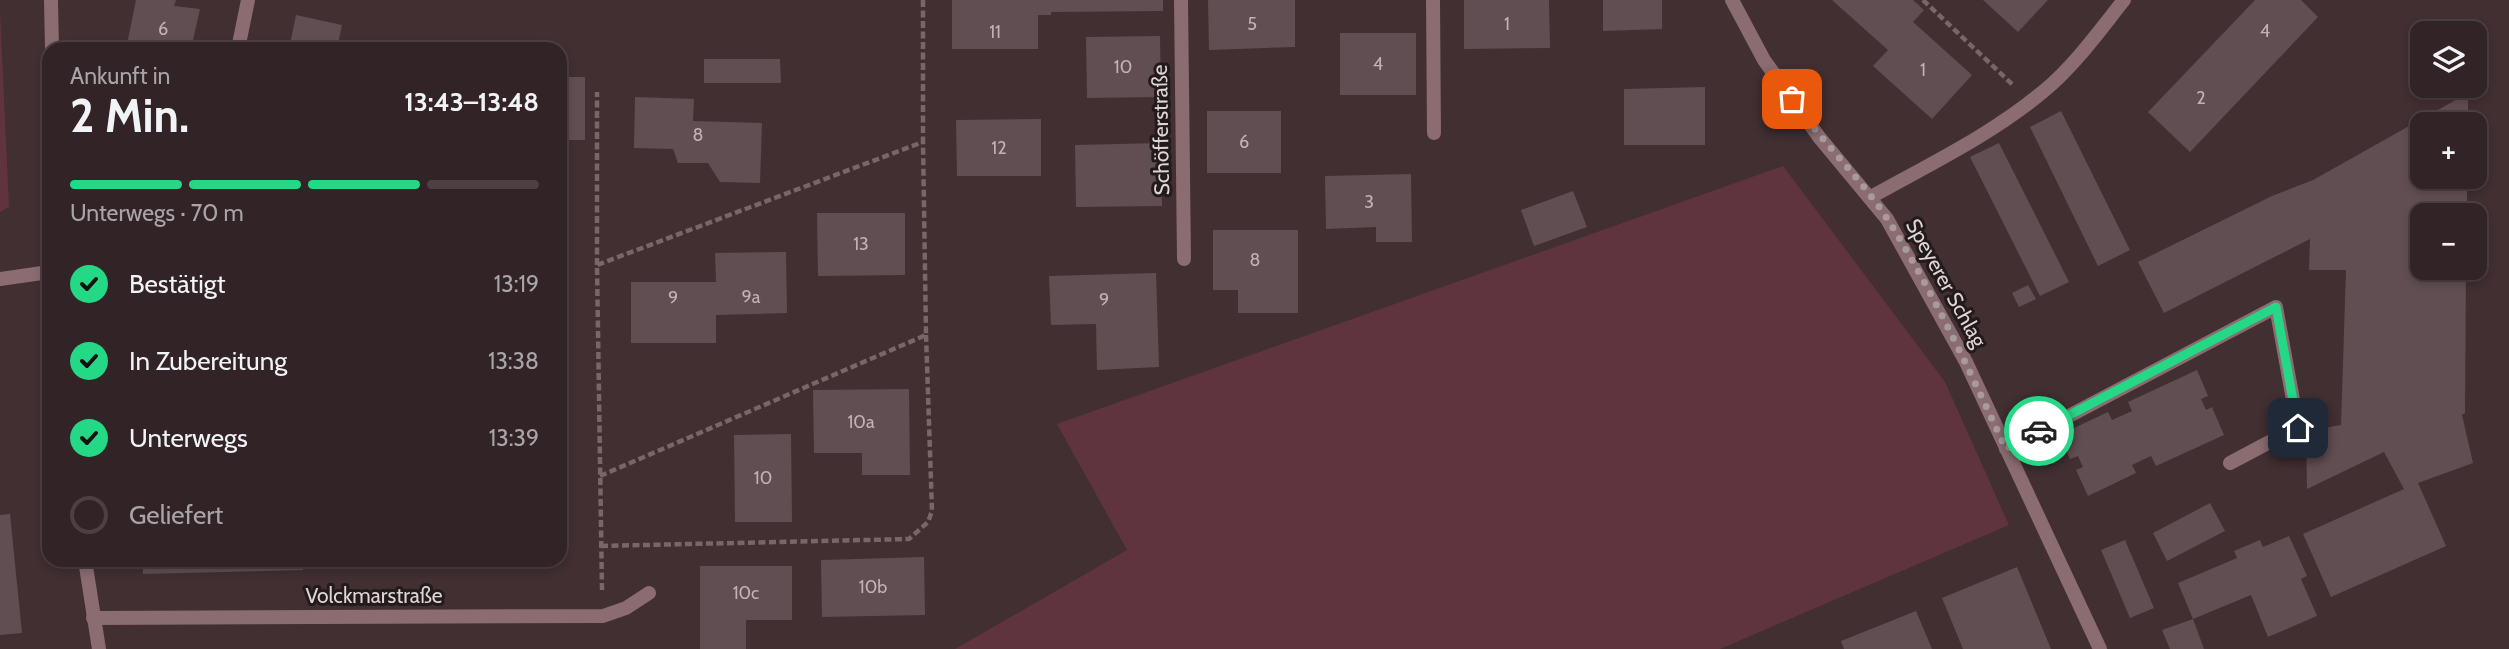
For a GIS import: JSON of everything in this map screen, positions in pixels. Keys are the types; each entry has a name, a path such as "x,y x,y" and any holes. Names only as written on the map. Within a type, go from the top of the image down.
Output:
{"street":[{"path":"51,0 52,42"},
{"path":"239,42 248,0"},
{"name":"Schöfferstraße","path":"1181,0 1184,259"},
{"path":"1433,0 1434,133"},
{"name":"Speyerer Schlag","path":"1732,0 1764,60 1819,138 1887,219 1966,362 2100,649"},
{"path":"1871,198 1993,129 2031,102 2049,87 2124,0"},
{"path":"0,279 42,273"},
{"path":"2006,449 2276,307 2298,428 2230,463"},
{"path":"86,567 99,649"},
{"name":"Volckmarstraße","path":"93,618 603,616 626,608 649,593"}],"path":[{"path":"601,546 909,539 928,522 932,511 926,335 923,0"},
{"path":"1923,0 2031,102"},
{"path":"597,92 603,616"},
{"path":"597,265 923,142"},
{"path":"600,476 926,335"}],"shaded area":[{"path":"0,11 9,207 0,212"},
{"path":"1783,166 1945,382 2009,525 1720,649 955,649 1127,550 1057,424"}],"building":[{"path":"136,0 176,0 174,6 200,9 193,42 127,42"},
{"path":"952,0 1163,0 1163,11 1051,12 1051,15 1038,15 1038,49 952,49"},
{"path":"1208,0 1295,0 1295,47 1209,50"},
{"path":"1464,0 1549,0 1550,48 1464,49"},
{"path":"1603,0 1662,0 1662,29 1603,31"},
{"path":"1832,0 1913,0 1924,10 1913,22 1972,75 1932,119 1873,66 1888,50"},
{"path":"1983,0 2048,0 2018,32"},
{"path":"2255,0 2301,0 2318,17 2190,152 2148,112"},
{"path":"296,15 342,25 338,42 290,42"},
{"path":"1340,33 1416,33 1416,95 1340,95"},
{"path":"1160,36 1161,97 1087,98 1086,37"},
{"path":"704,59 780,59 781,83 704,83"},
{"path":"567,77 585,77 585,140 567,140"},
{"path":"1705,87 1705,145 1624,145 1624,89"},
{"path":"635,97 694,99 693,121 762,123 760,183 720,182 708,163 678,163 673,149 634,148"},
{"path":"2459,98 2468,98 2468,112 2434,112"},
{"path":"1207,111 1281,111 1281,173 1207,173"},
{"path":"2061,111 2130,250 2098,266 2030,127"},
{"path":"1041,119 1041,176 957,176 956,120"},
{"path":"2410,126 2410,189 2467,189 2467,203 2410,203 2410,280 2466,280 2465,413 2462,415 2473,463 2418,483 2446,546 2331,597 2303,534 2404,489 2384,452 2307,489 2306,431 2341,425 2346,270 2309,270 2310,239 2164,313 2138,262 2272,196 2313,180"},
{"path":"1161,143 1162,206 1076,207 1075,145"},
{"path":"1999,143 2069,282 2040,296 1970,157"},
{"path":"1411,174 1412,242 1376,242 1376,227 1326,229 1325,176"},
{"path":"1573,191 1587,227 1534,246 1521,210"},
{"path":"817,213 905,213 905,275 818,276"},
{"path":"1213,230 1298,230 1298,313 1238,313 1238,290 1213,290"},
{"path":"786,252 787,313 716,315 716,343 631,343 631,282 716,282 715,253"},
{"path":"1156,273 1159,367 1097,370 1096,324 1051,325 1049,276"},
{"path":"2028,285 2036,299 2019,307 2012,293"},
{"path":"2197,370 2208,396 2201,399 2206,410 2212,407 2224,435 2156,466 2151,456 2132,465 2136,473 2088,496 2076,470 2083,467 2078,456 2070,459 2059,435 2108,412 2112,420 2132,411 2128,402"},
{"path":"909,389 910,475 862,475 862,453 814,453 813,390"},
{"path":"791,434 792,522 735,522 734,435"},
{"path":"2210,503 2225,531 2167,561 2153,533"},
{"path":"10,514 22,633 0,635 0,515"},
{"path":"2289,536 2307,576 2301,579 2317,616 2268,637 2251,595 2193,619 2178,583 2237,558 2234,551 2260,540 2263,547"},
{"path":"2125,540 2154,608 2130,618 2101,550"},
{"path":"924,557 925,615 822,617 821,560"},
{"path":"700,566 792,566 792,620 746,620 746,649 700,649"},
{"path":"143,567 303,567 303,570 143,574"},
{"path":"2017,567 2051,649 1963,649 1942,598"},
{"path":"1916,611 1932,649 1844,649 1841,641"},
{"path":"2193,619 2204,649 2170,649 2162,630"}],"way so far":[{"path":"1792,99 1819,138 1853,175 1887,219 1966,362 2006,449 2039,431"}],"route":[{"path":"2039,431 2276,307 2298,428"}]}
